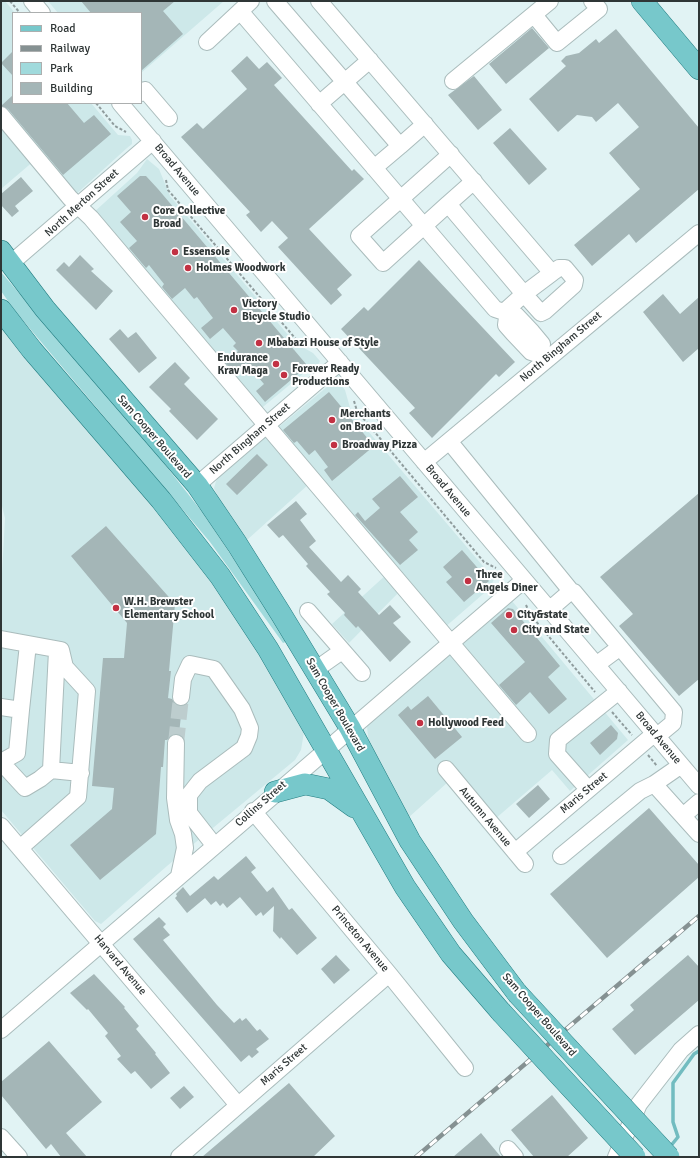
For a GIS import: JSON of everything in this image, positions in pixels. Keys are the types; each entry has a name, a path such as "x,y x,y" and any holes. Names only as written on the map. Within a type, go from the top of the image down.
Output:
{"main road":[{"path":"642,1 699,69"},
{"name":"Sam Cooper Boulevard","path":"6,258 70,339 197,485 237,544 315,670 350,728 410,841 463,921 517,993 669,1157"},
{"path":"1,310 32,350 161,500 220,576 268,649 405,887 451,954 500,1012 635,1157"},
{"path":"275,792 305,784 329,789 363,815"}],"street":[{"path":"32,1 41,12"},
{"path":"275,1 400,146"},
{"path":"319,1 552,273"},
{"path":"453,81 550,1"},
{"path":"534,15 557,43 599,10 592,1"},
{"path":"207,42 246,6 319,104 495,309 506,315"},
{"path":"319,104 370,60"},
{"path":"142,92 145,90 169,118"},
{"name":"Broad Avenue","path":"124,104 148,144 340,362 424,462 519,583 549,610 619,691 680,766 699,786"},
{"path":"1,115 79,207 91,218 528,734"},
{"path":"374,168 425,124"},
{"name":"North Merton Street","path":"6,258 79,207 148,144"},
{"path":"451,154 359,236 383,263 474,182"},
{"path":"448,204 524,294 541,313 574,285 575,280 565,268 559,268 524,294 506,315 506,325 526,337 542,344 543,358"},
{"name":"North Bingham Street","path":"424,462 543,358 699,233"},
{"name":"North Bingham Street","path":"197,485 340,362"},
{"path":"449,441 619,648 596,665"},
{"name":"Collins Street","path":"1,1030 519,583"},
{"path":"549,610 571,590"},
{"path":"308,611 362,673"},
{"path":"1,639 61,650 65,667 87,691 78,798 20,848"},
{"path":"28,644 17,753 1,762 25,788 51,770 80,772"},
{"name":"Maris Street","path":"520,858 588,789 640,746 673,723 674,712 619,648"},
{"path":"51,770 57,650"},
{"path":"315,670 342,651"},
{"path":"180,697 183,679 190,664 214,668 242,708 250,728 249,736 244,748 200,781 189,794 189,813 214,846"},
{"path":"588,789 557,754 558,740 619,691"},
{"path":"1,708 21,710"},
{"path":"176,743 175,798 178,820 183,834 185,848 179,876"},
{"path":"562,856 640,791 654,784 680,766"},
{"name":"Autumn Avenue","path":"446,769 520,858"},
{"path":"654,784 699,834"},
{"path":"683,816 699,802"},
{"name":"Princeton Avenue","path":"253,812 389,974 465,1068"},
{"name":"Harvard Avenue","path":"1,826 238,1105"},
{"name":"Maris Street","path":"179,1157 389,974"},
{"path":"616,1157 639,1104 681,1050 699,1034"},
{"path":"1,1137 19,1157"}],"path":[{"path":"10,1 19,12"},
{"path":"97,104 115,126 148,144"},
{"path":"165,174 168,190 301,345 311,348"},
{"path":"352,397 357,411 484,562 519,583 530,614 640,746"}],"shaded area":[{"path":"1,1 5,1 14,12 12,12 12,104 92,104 118,135 130,136 132,144 73,197 1,110"},
{"path":"48,1 224,1 142,72 142,12 57,12"},
{"path":"1,118 35,160 1,189"},
{"path":"147,159 159,169 170,196 295,343 313,353 320,361 317,367 310,368 258,411 93,213 137,173"},
{"name":"W.H. Brewster Elementary School","path":"1,323 194,555 243,625 304,732 301,750 295,760 167,866 101,924 95,921 1,810 1,592 5,518 1,502"},
{"path":"334,376 345,390 351,411 494,579 490,588 444,628 274,431 328,386 329,381"},
{"path":"267,434 310,483 247,540 222,506 214,488 217,478"},
{"path":"387,574 401,590 349,643 332,624"},
{"path":"512,601 628,740 570,791 552,770 495,819 458,773 408,818 369,747 367,726 375,714 456,643 506,603"}],"green space":[{"path":"1,272 155,452 203,513 288,641 283,643 210,542 15,311 1,291"}],"building":[{"path":"81,1 175,1 163,11 183,34 142,70 142,12 90,12"},
{"path":"532,28 549,48 506,84 489,64"},
{"path":"616,29 699,128 699,189 636,243 629,234 592,266 574,245 640,189 609,153 639,127 618,103 596,122 592,117 577,115 558,132 529,99 566,66 561,61 566,56 579,53 596,39 599,43"},
{"path":"12,52 12,75 1,63"},
{"path":"247,56 259,69 267,62 282,78 274,85 352,171 354,169 364,179 309,229 352,275 337,289 342,295 331,305 278,247 288,238 272,221 261,232 246,215 250,212 181,137 197,123 203,129 247,89 231,71"},
{"path":"474,76 502,110 478,130 448,95"},
{"path":"12,96 12,104 68,104 84,123 94,115 111,134 63,175 8,109 1,106"},
{"path":"510,128 547,169 529,185 493,143"},
{"path":"140,176 146,176 158,189 306,364 305,368 265,402 256,391 264,384 246,363 234,373 225,362 238,351 233,346 236,343 223,328 210,339 201,328 213,318 197,297 194,299 185,288 172,299 162,287 164,284 149,265 146,268 129,248 137,241 120,222 131,212 117,196"},
{"path":"21,177 33,191 15,206 19,211 12,217 1,205 1,194"},
{"path":"80,255 94,269 91,271 113,291 96,310 56,270 64,262 69,267"},
{"path":"419,260 515,362 499,377 496,374 432,438 409,413 415,408 341,329 364,307 368,311"},
{"path":"663,294 680,314 699,297 699,348 683,362 643,312"},
{"path":"120,329 128,338 136,332 157,358 139,373 109,339"},
{"path":"175,362 190,378 184,384 218,419 197,440 169,411 171,409 149,387"},
{"path":"329,392 374,446 332,481 324,470 328,467 315,450 309,455 297,441 294,443 283,430"},
{"path":"257,454 268,465 237,495 226,484"},
{"path":"400,476 418,497 400,512 418,532 409,540 418,550 400,565 355,515 358,512 365,521 380,508 372,499"},
{"path":"699,493 699,679 679,696 619,626 633,614 600,577"},
{"path":"296,501 307,514 300,520 316,541 309,547 341,582 348,575 361,589 358,592 379,615 390,605 401,617 393,623 411,642 390,662 358,626 356,628 344,615 345,613 327,594 330,592 306,566 308,564 283,535 279,538 267,525"},
{"path":"106,526 175,604 168,698 172,699 176,705 182,706 179,734 172,735 165,740 163,767 161,767 156,834 100,880 70,845 112,809 114,788 92,786 103,658 124,658 127,623 71,556"},
{"name":"Three Angels Diner","path":"462,550 489,581 464,602 446,582 452,577 443,567"},
{"path":"508,608 513,609 560,666 548,677 567,699 549,714 530,692 516,705 499,685 525,662 491,623"},
{"path":"428,696 462,737 435,759 398,715 408,706 411,710"},
{"path":"611,725 618,733 617,739 600,755 590,743"},
{"path":"538,785 550,799 529,818 516,804"},
{"path":"649,808 699,865 699,877 607,958 550,894"},
{"path":"246,856 256,868 251,872 267,892 273,887 289,910 292,908 317,938 297,955 281,937 280,939 273,931 274,906 263,916 261,912 256,916 240,897 227,908 223,903 220,906 216,901 211,905 205,898 187,913 175,898 177,896 176,894 183,887 190,896 214,876 218,880"},
{"path":"159,917 166,924 163,927 170,935 163,940 217,1005 234,1023 240,1018 242,1021 246,1018 257,1031 260,1029 269,1039 256,1049 259,1052 252,1058 249,1055 241,1062 133,939"},
{"path":"336,955 350,970 334,984 321,969"},
{"path":"688,955 699,967 699,1000 635,1055 612,1029 634,1010 630,1005"},
{"path":"94,974 125,1007 124,1008 139,1026 136,1029 170,1073 151,1089 135,1071 131,1074 117,1059 121,1056 105,1036 108,1033 88,1009 87,1010 70,993"},
{"path":"49,1041 102,1102 66,1133 87,1157 61,1157 51,1144 46,1149 1,1095 1,1082"},
{"path":"289,1083 335,1136 313,1157 202,1157"},
{"path":"184,1086 194,1097 180,1109 170,1098"},
{"path":"552,1095 588,1138 567,1157 534,1157 511,1130"},
{"path":"481,1133 501,1157 453,1157"}],"waterway":[{"path":"669,1148 678,1137 673,1122 673,1083 694,1054 699,1051"}],"tunnel":[{"path":"176,743 181,697"}],"railway":[{"path":"416,1157 699,916"}],"place":[{"name":"Core Collective Broad","path":"145,217"},
{"name":"Essensole","path":"175,252"},
{"name":"Holmes Woodwork","path":"188,268"},
{"name":"Victory Bicycle Studio","path":"234,310"},
{"name":"Mbabazi House of Style","path":"259,343"},
{"name":"Endurance Krav Maga","path":"276,364"},
{"name":"Forever Ready Productions","path":"284,375"},
{"name":"Merchants on Broad","path":"332,420"},
{"name":"Broadway Pizza","path":"334,445"},
{"name":"Three Angels Diner","path":"468,581"},
{"name":"W.H. Brewster Elementary School","path":"116,608"},
{"name":"City&state","path":"509,615"},
{"name":"City and State","path":"514,630"},
{"name":"Hollywood Feed","path":"420,723"}]}
